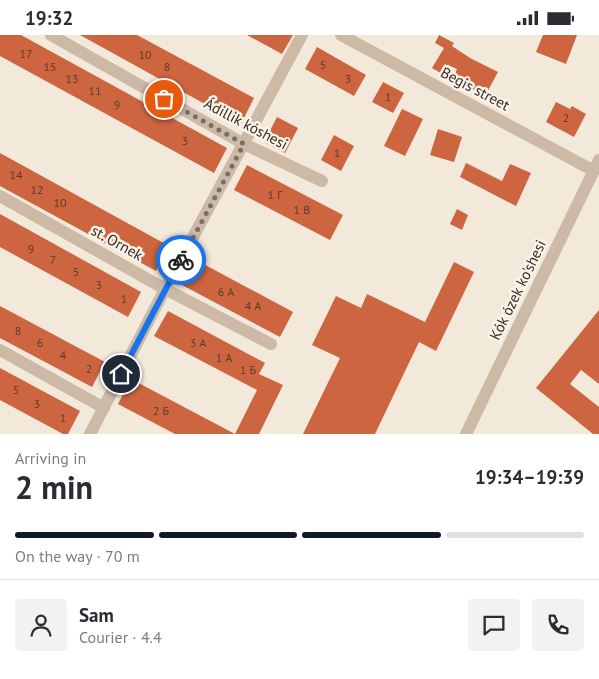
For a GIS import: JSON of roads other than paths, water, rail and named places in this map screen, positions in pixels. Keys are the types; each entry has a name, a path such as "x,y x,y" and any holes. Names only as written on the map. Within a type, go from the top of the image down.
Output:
{"street":[{"name":"Ádillik kóshesi","path":"51,35 244,144 322,181"},
{"path":"90,434 165,289 302,35"},
{"name":"Begis street","path":"341,35 596,166"},
{"name":"Kók ózek ko'shesi","path":"466,434 596,166"},
{"name":"st. Ornek","path":"0,196 165,289 271,344"},
{"path":"0,350 104,408"}]}
